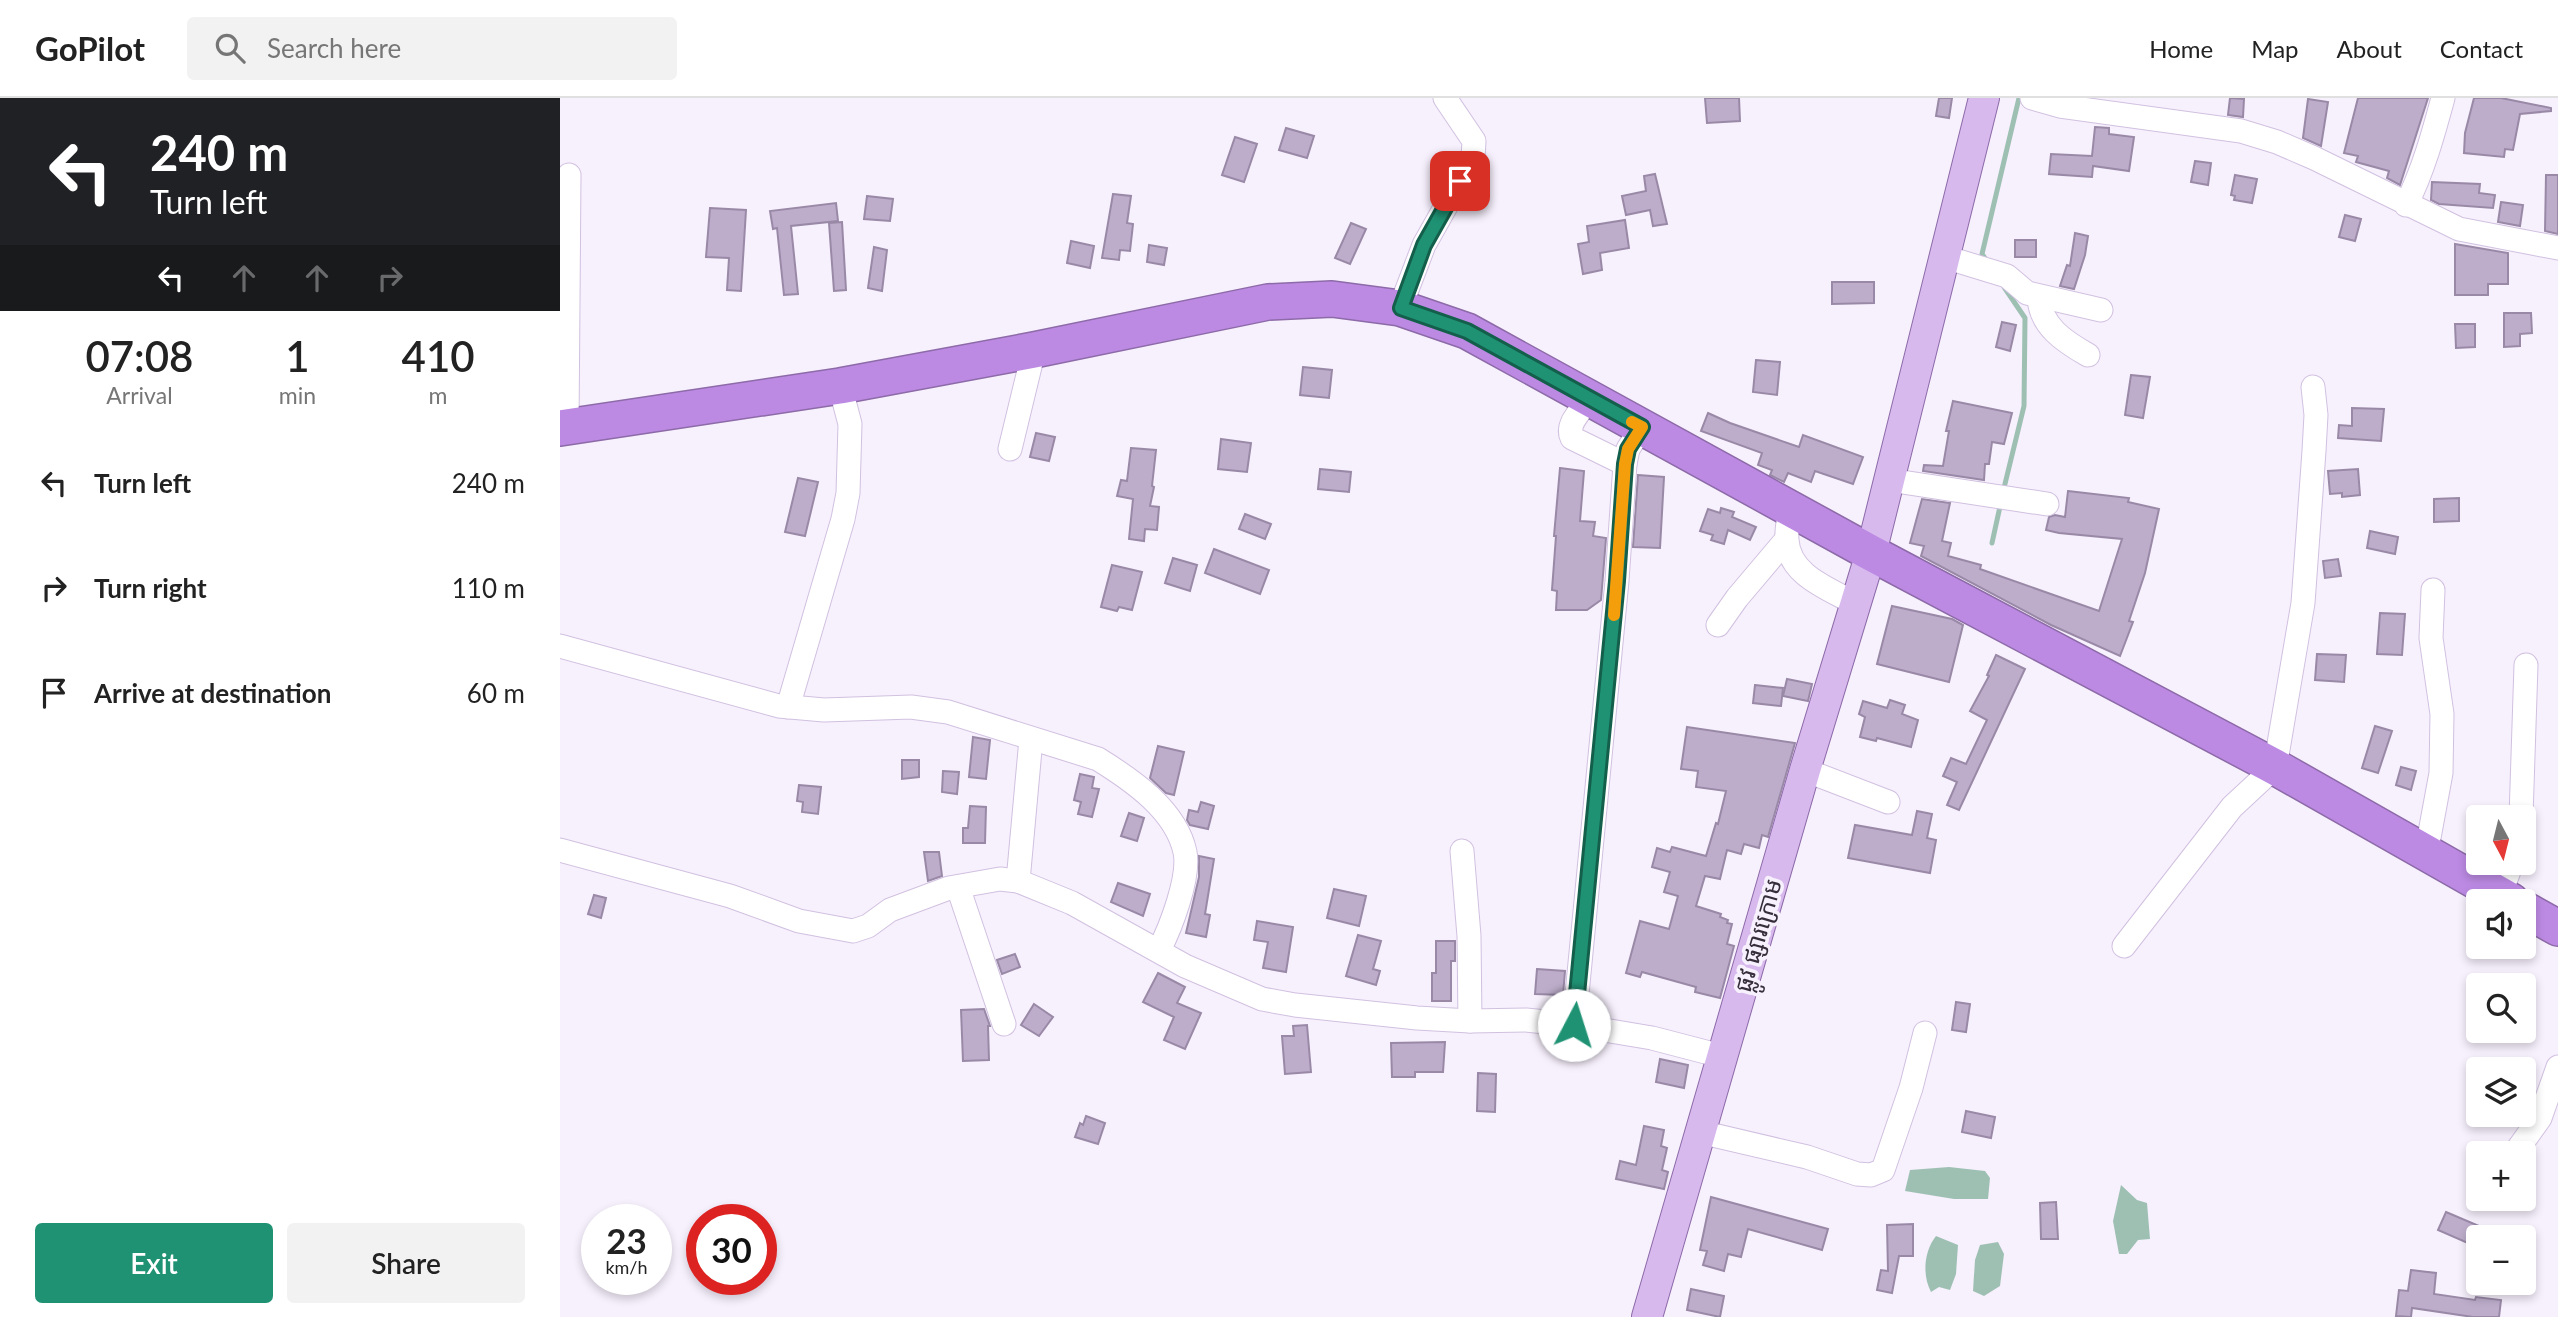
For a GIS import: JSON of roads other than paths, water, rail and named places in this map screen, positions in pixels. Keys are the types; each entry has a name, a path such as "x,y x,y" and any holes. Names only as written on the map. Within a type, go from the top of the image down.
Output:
{"highway":[{"path":"563,427 841,386 1268,302 1332,299 1401,308 1467,331 1642,427 1788,524 1871,553 2275,767 2488,889"},
{"path":"2536,916 2558,928"}],"main road":[{"name":"ផ្លូវ ផ្សារក្រោម","path":"1647,1317 1721,1056 1871,553 1984,98"}],"street":[{"path":"1401,308 1424,245 1473,158 1474,141 1445,98"},
{"path":"2406,205 2432,141 2443,98"},
{"path":"2034,99 2072,108 2241,131 2277,142 2314,158 2459,229 2558,248"},
{"path":"563,427 569,175"},
{"path":"1944,257 2011,279 2027,293 2101,310"},
{"path":"2039,297 2044,318 2064,341 2088,355"},
{"path":"1010,449 1034,350"},
{"path":"788,707 843,519 848,493 850,424 841,386"},
{"path":"2124,946 2232,807 2275,767 2303,603 2316,415 2313,387"},
{"path":"1590,398 1570,426 1572,438 1625,464"},
{"path":"1574,1025 1617,581 1625,464 1628,449 1642,427"},
{"path":"1889,480 2047,504"},
{"path":"1788,524 1795,565 1807,576 1856,604"},
{"path":"1718,625 1788,524"},
{"path":"2426,853 2441,773 2442,714 2431,638 2432,590"},
{"path":"560,646 788,707 824,710 924,709 948,712 1098,759 1119,772 1156,803 1179,835 1186,864 1172,926 1159,950"},
{"path":"2521,805 2526,665"},
{"path":"1018,881 1031,739"},
{"path":"1805,770 1888,803"},
{"path":"560,849 730,896 799,921 853,931 868,926 890,910 958,887 1000,879 1018,881 1072,903 1185,966 1262,999 1383,1014 1470,1021 1526,1020 1574,1025 1652,1038 1721,1056"},
{"path":"1462,851 1469,946 1470,1021"},
{"path":"958,887 1004,1024"},
{"path":"1700,1132 1807,1157 1857,1174 1871,1175 1883,1170 1911,1088 1925,1033"},
{"path":"2524,1141 2540,1118 2558,1067"}],"waterway":[{"path":"1987,261 1982,254 2019,98"},
{"path":"2003,492 2024,406 2025,318 2004,287"},
{"path":"1992,543 2001,502"}]}
